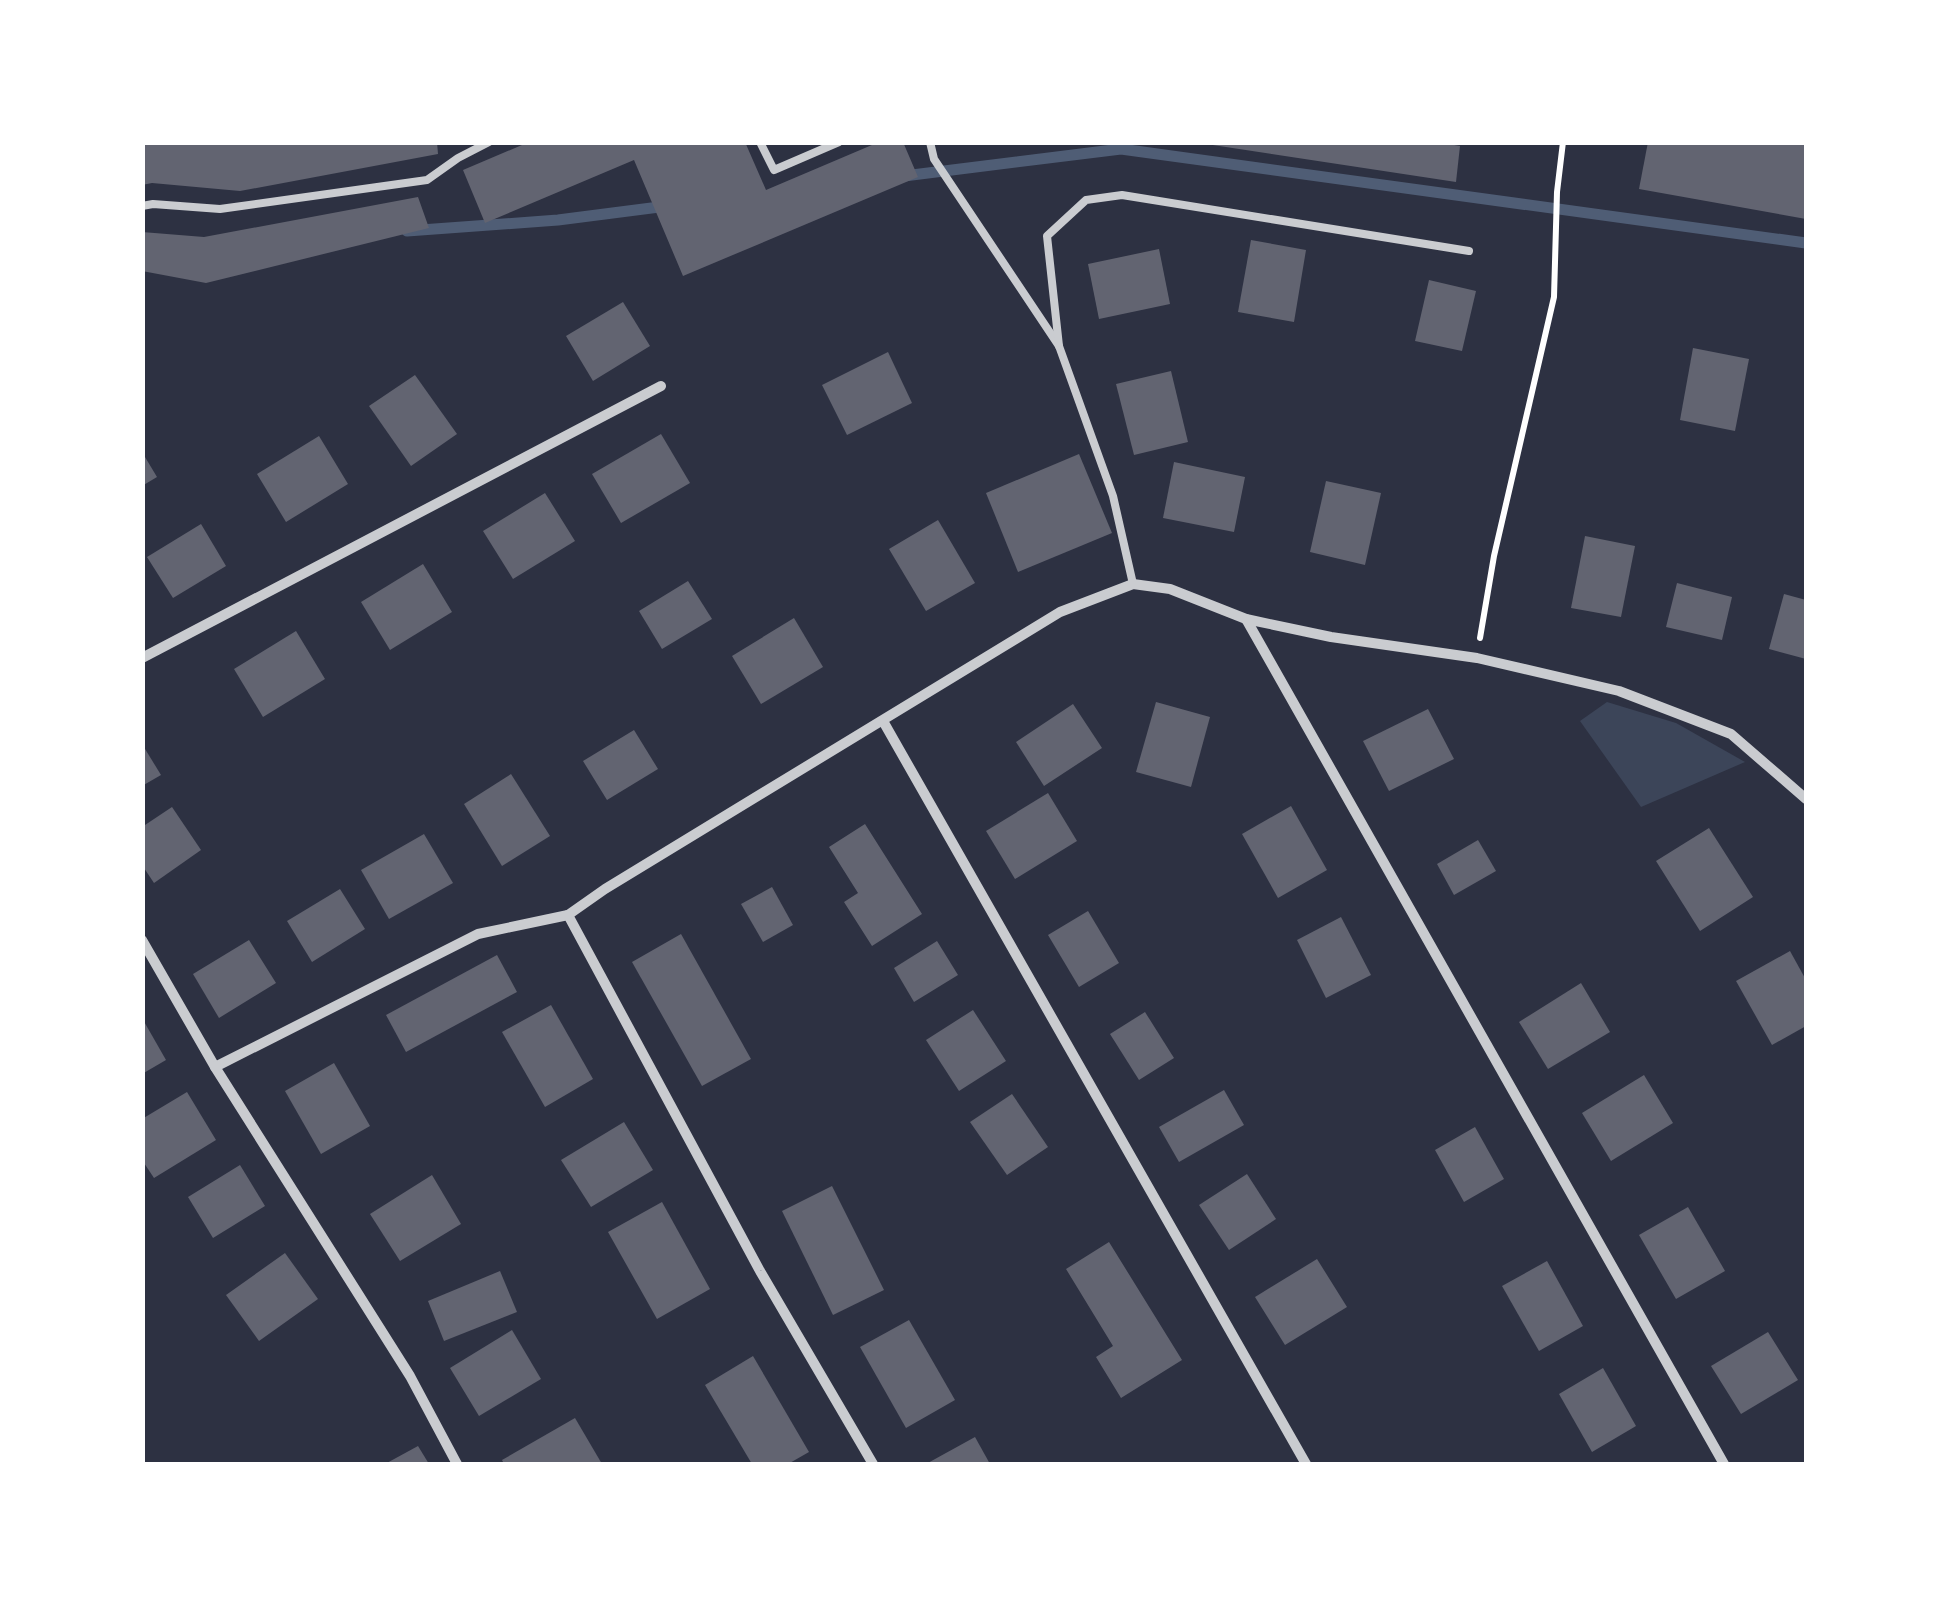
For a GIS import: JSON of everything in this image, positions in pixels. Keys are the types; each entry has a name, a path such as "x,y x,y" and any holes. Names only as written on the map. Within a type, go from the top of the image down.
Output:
{"street":[{"path":"142,658 661,386"},
{"path":"215,1067 478,934 568,915 604,889 1060,612 1133,584 1170,589 1246,618 1331,637 1477,658 1619,691 1731,734 1804,791"},
{"path":"1246,618 1724,1464"},
{"path":"883,721 1306,1464"},
{"path":"568,915 760,1271 873,1464"},
{"path":"142,940 215,1067 400,1359 457,1464"}],"lane":[{"path":"142,206 220,209 427,180 489,142"},
{"path":"760,142 774,170 840,142"},
{"path":"930,142 934,159 1060,346"},
{"path":"1133,584 1113,496 1060,346 1047,236 1086,200 1122,195 1469,251"}],"path":[{"path":"1477,658 1494,556 1554,297 1557,192 1563,142"}],"shaded area":[{"path":"1607,702 1676,723 1745,762 1641,807 1580,721"}],"building":[{"path":"142,142 437,142 438,154 240,191 142,185"},
{"path":"529,142 745,142 766,190 879,142 903,142 918,177 683,276 634,160 485,223 463,170"},
{"path":"1193,142 1437,142 1460,146 1456,182"},
{"path":"1648,142 1806,142 1806,219 1639,189"},
{"path":"418,197 429,228 206,283 142,271 142,232 204,237"},
{"path":"1251,240 1306,250 1294,322 1238,312"},
{"path":"1159,249 1170,304 1099,319 1088,264"},
{"path":"1429,280 1476,291 1462,351 1415,341"},
{"path":"623,302 650,346 593,381 566,336"},
{"path":"1693,348 1749,359 1735,431 1680,420"},
{"path":"888,352 912,403 847,435 822,385"},
{"path":"1171,371 1188,442 1134,455 1116,384"},
{"path":"415,375 457,434 411,466 369,406"},
{"path":"661,434 690,483 621,523 592,474"},
{"path":"319,436 348,484 286,522 257,474"},
{"path":"142,452 157,477 142,486"},
{"path":"1079,454 1112,533 1018,572 986,493"},
{"path":"1174,462 1245,477 1234,532 1163,518"},
{"path":"1326,481 1381,493 1365,565 1310,552"},
{"path":"545,493 575,541 513,579 483,531"},
{"path":"938,520 975,583 926,611 889,549"},
{"path":"201,524 226,566 173,598 147,557"},
{"path":"1585,536 1635,546 1621,617 1571,608"},
{"path":"423,564 452,612 390,650 361,602"},
{"path":"688,581 712,619 662,649 639,611"},
{"path":"1677,583 1732,597 1722,640 1666,627"},
{"path":"1784,594 1806,600 1806,659 1769,649"},
{"path":"794,618 823,667 761,704 732,656"},
{"path":"296,631 325,679 263,717 234,669"},
{"path":"1156,702 1210,717 1191,787 1136,772"},
{"path":"1073,704 1102,748 1044,786 1016,742"},
{"path":"1428,709 1454,759 1389,791 1363,741"},
{"path":"634,730 658,769 607,800 583,761"},
{"path":"142,744 161,775 142,786"},
{"path":"511,774 550,836 502,866 464,804"},
{"path":"1048,793 1077,841 1015,879 986,831"},
{"path":"1291,806 1327,870 1278,898 1242,834"},
{"path":"172,807 201,850 154,883 142,865 142,827"},
{"path":"865,824 922,914 872,946 844,902 858,893 829,847"},
{"path":"1709,828 1753,897 1700,931 1656,861"},
{"path":"424,834 453,883 389,919 361,870"},
{"path":"1478,840 1496,871 1454,895 1437,864"},
{"path":"772,887 793,925 763,942 741,904"},
{"path":"340,889 365,929 312,962 287,921"},
{"path":"1088,911 1119,963 1079,987 1048,935"},
{"path":"1341,917 1371,975 1326,998 1297,940"},
{"path":"681,934 751,1059 702,1086 632,962"},
{"path":"249,940 276,983 219,1018 193,974"},
{"path":"937,941 958,975 914,1002 894,968"},
{"path":"1790,951 1806,980 1806,1026 1772,1045 1736,981"},
{"path":"497,955 517,992 406,1052 386,1015"},
{"path":"1581,983 1610,1032 1548,1069 1519,1022"},
{"path":"551,1005 593,1079 545,1107 502,1032"},
{"path":"973,1010 1006,1061 959,1091 926,1040"},
{"path":"1145,1012 1174,1058 1139,1080 1110,1034"},
{"path":"142,1018 166,1060 142,1074"},
{"path":"334,1063 370,1126 321,1154 285,1091"},
{"path":"1644,1075 1673,1123 1611,1161 1582,1113"},
{"path":"1224,1090 1244,1125 1179,1162 1159,1127"},
{"path":"187,1092 216,1140 154,1178 142,1160 142,1119"},
{"path":"1012,1094 1048,1147 1007,1175 970,1122"},
{"path":"624,1122 653,1170 591,1207 561,1160"},
{"path":"1475,1127 1504,1179 1464,1202 1435,1150"},
{"path":"240,1165 265,1206 213,1238 188,1197"},
{"path":"1247,1174 1276,1219 1229,1250 1199,1205"},
{"path":"432,1175 461,1224 400,1261 370,1214"},
{"path":"832,1186 884,1290 833,1315 782,1211"},
{"path":"662,1202 710,1289 657,1319 608,1232"},
{"path":"1688,1207 1725,1271 1676,1299 1639,1235"},
{"path":"1109,1242 1182,1360 1121,1398 1096,1357 1113,1346 1066,1269"},
{"path":"285,1253 318,1299 259,1341 226,1295"},
{"path":"1317,1259 1347,1307 1285,1345 1255,1297"},
{"path":"1547,1261 1583,1326 1539,1351 1502,1286"},
{"path":"500,1271 517,1312 444,1341 428,1301"},
{"path":"909,1320 955,1400 906,1428 860,1347"},
{"path":"512,1330 541,1379 479,1416 450,1368"},
{"path":"1768,1332 1798,1380 1741,1414 1711,1366"},
{"path":"753,1356 809,1452 788,1464 752,1464 705,1385"},
{"path":"1603,1368 1636,1426 1592,1452 1559,1394"},
{"path":"575,1418 602,1464 504,1464 502,1460"},
{"path":"975,1437 990,1464 926,1464"},
{"path":"418,1446 429,1464 385,1464"}],"waterway":[{"path":"904,176 1121,149 1806,243"},
{"path":"407,231 558,220 667,206"}]}
